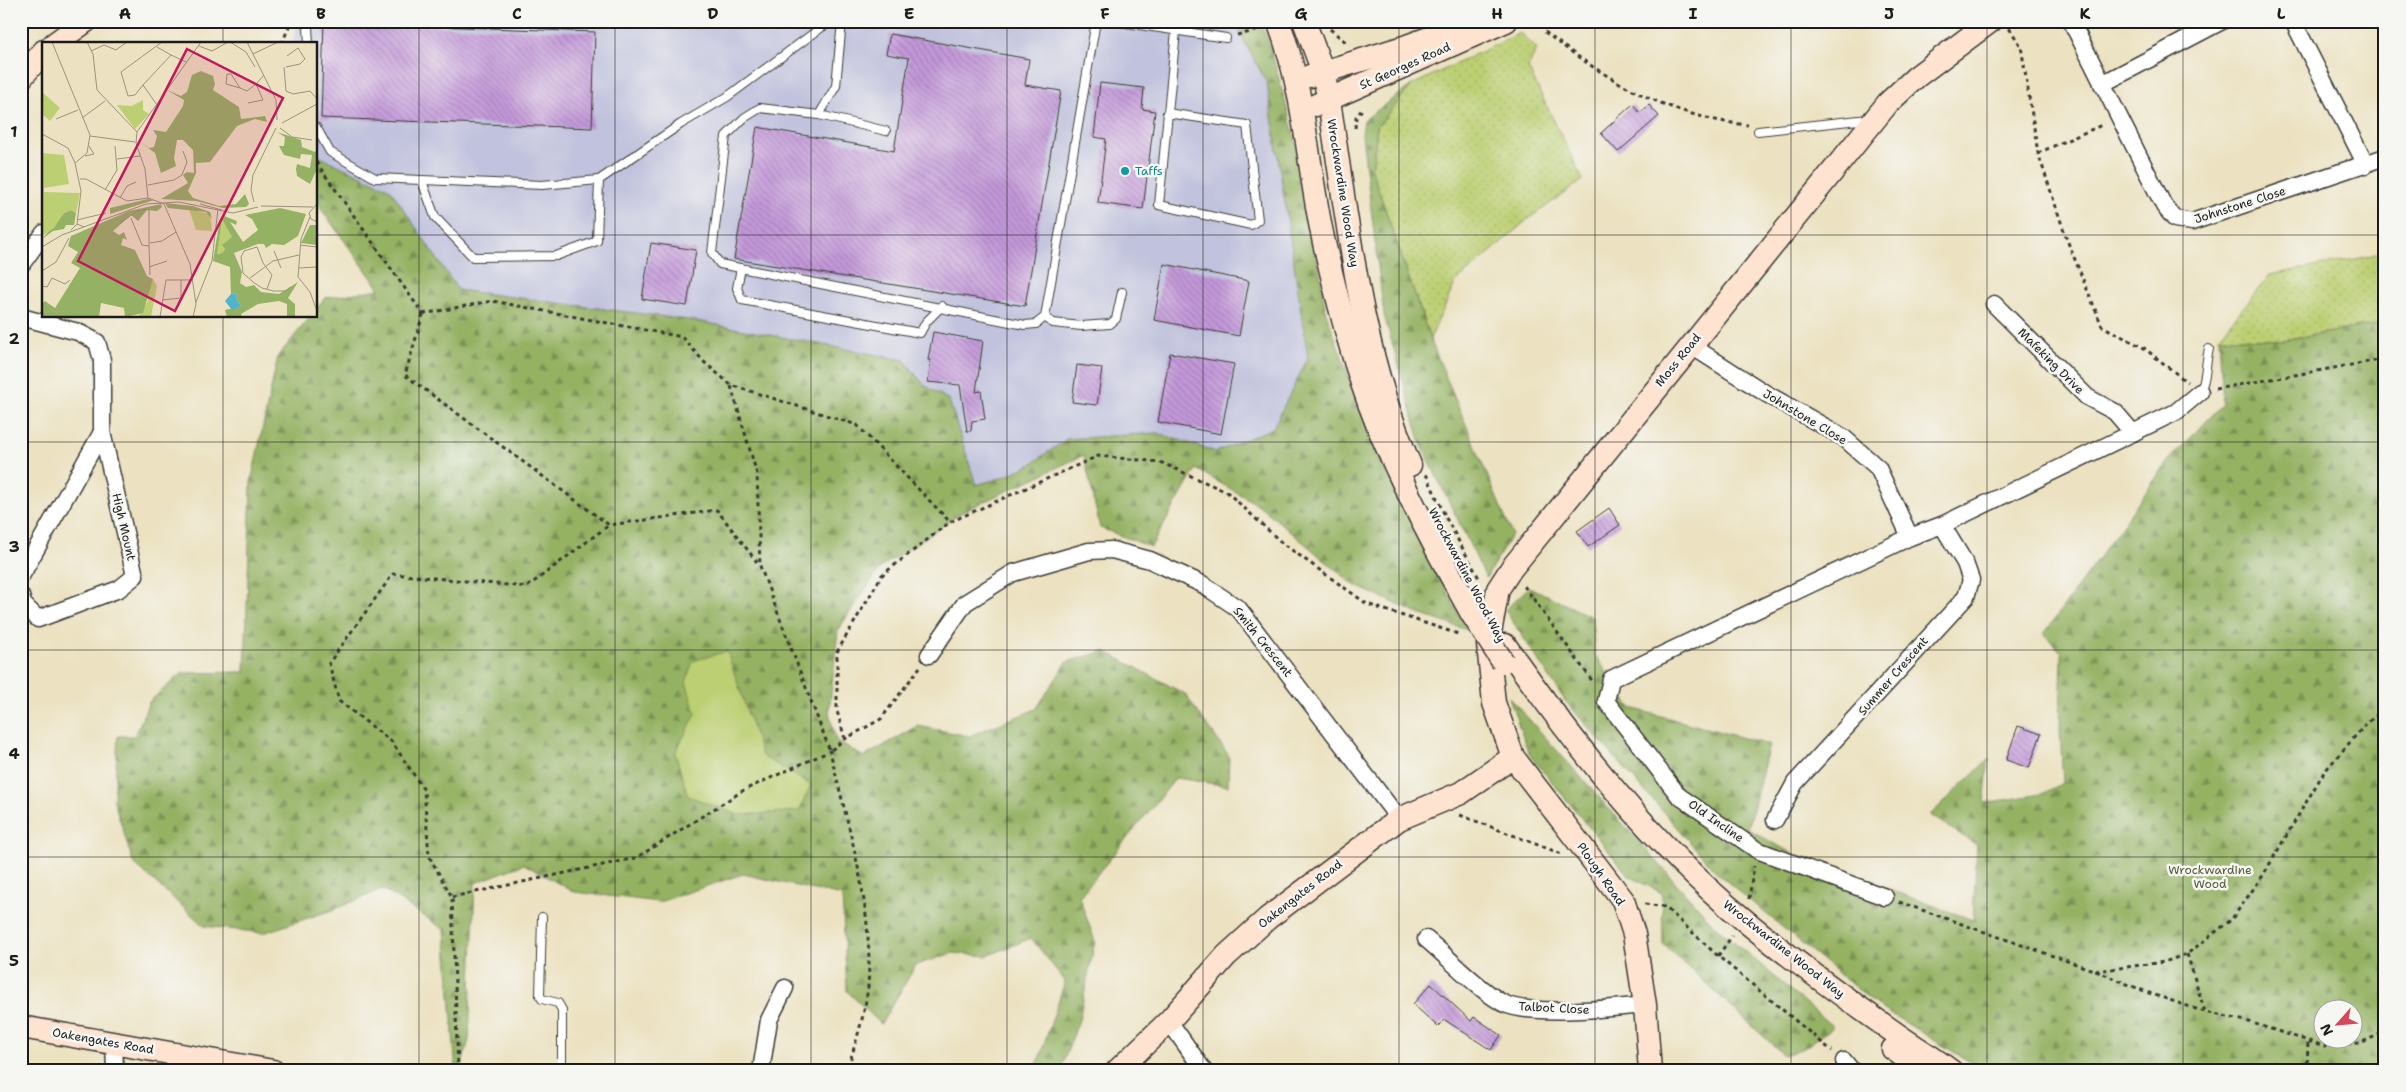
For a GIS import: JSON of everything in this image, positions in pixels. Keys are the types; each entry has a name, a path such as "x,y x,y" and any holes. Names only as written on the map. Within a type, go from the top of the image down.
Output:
{"street":[{"path":"57,42 86,21"},
{"name":"Wrockwardine Wood Way","path":"1304,21 1323,72 1329,100 1360,299 1381,381 1411,466 1446,540 1482,607 1498,650 1556,736 1626,820 1791,974 1922,1071"},
{"name":"St Georges Road","path":"1298,80 1404,47 1473,21"},
{"name":"St Georges Road","path":"1303,109 1329,100 1506,21"},
{"name":"Moss Road","path":"1482,607 1690,346 1888,103 1916,77 1991,21"},
{"name":"Johnstone Close","path":"2071,21 2164,206 2175,219 2192,222 2385,157"},
{"path":"2102,84 2222,21"},
{"path":"2293,21 2366,164"},
{"name":"Wrockwardine Wood Way","path":"1270,25 1298,80 1325,244 1350,346 1377,424 1419,518 1482,607"},
{"path":"21,78 42,53"},
{"path":"21,265 42,236"},
{"name":"Mafeking Drive","path":"1994,304 2087,397 2115,412 2133,433"},
{"name":"High Mount","path":"21,317 78,332 97,342 102,360 102,432 135,576 119,589 38,619 23,604 21,596"},
{"name":"Johnstone Close","path":"1690,346 1765,393 1843,437 1878,468 1910,537"},
{"path":"1606,701 1611,679 1910,537 1942,525 2133,433 2176,412 2200,392"},
{"name":"High Mount","path":"21,576 102,432"},
{"name":"Summer Crescent","path":"1775,820 1795,784 1966,597 1971,580 1966,564 1942,525"},
{"name":"Smith Crescent","path":"930,655 965,603 1013,574 1089,551 1112,550 1150,560 1202,584 1239,609 1398,819"},
{"path":"1498,650 1494,703 1513,757"},
{"name":"Old Incline","path":"1606,701 1679,796 1757,850 1885,897"},
{"name":"Oakengates Road","path":"1117,1071 1169,1021 1226,956 1268,918 1398,819 1461,793 1513,757"},
{"name":"Plough Road","path":"1513,757 1623,900 1634,934 1645,1005 1650,1071"},
{"name":"Wrockwardine Wood Way","path":"1739,925 1951,1071"},
{"name":"Talbot Close","path":"1426,939 1504,1004 1523,1008 1589,1010 1645,1005"},
{"path":"761,1071 769,1020 785,988"},
{"path":"1169,1021 1204,1071"},
{"name":"Oakengates Road","path":"21,1027 273,1071"},
{"path":"114,1044 115,1071"}],"lane":[{"path":"305,21 308,28 309,42"},
{"path":"318,131 330,152 375,178 542,185 599,180 681,124 727,97 834,21"},
{"path":"819,115 836,86 842,21"},
{"path":"886,131 819,115 760,108 744,118 726,136 712,253 720,264 942,306 1025,325 1036,324 1046,317 1096,21"},
{"path":"1114,21 1226,38"},
{"path":"1168,113 1248,125 1258,220 1251,225 1159,205 1176,31"},
{"path":"1758,131 1875,119"},
{"path":"422,181 435,217 474,257 556,256 597,241 599,180"},
{"path":"741,268 737,288 742,300 920,333 926,322 942,306"},
{"path":"1046,317 1053,323 1081,326 1110,324 1116,319 1122,292"},
{"path":"2200,392 2205,382 2205,365 2209,350"},
{"path":"542,917 540,996 542,999 558,1003 562,1010 562,1071"}],"path":[{"path":"283,42 291,21"},
{"path":"2005,21 2021,46 2038,153 2067,240 2102,326 2144,348 2200,392 2385,359"},
{"path":"1226,38 1270,25"},
{"path":"1328,27 1337,37 1353,47"},
{"path":"1545,32 1635,92 1658,103 1682,113 1719,122 1767,127 1772,130"},
{"path":"1354,135 1356,117 1367,104"},
{"path":"2038,153 2119,118"},
{"path":"318,165 423,314"},
{"path":"423,314 492,301 682,337 704,362 731,385 858,425 950,522"},
{"path":"423,314 405,375 609,525"},
{"path":"731,385 757,474 760,566"},
{"path":"845,739 838,711 837,652 882,575 950,522 1098,456 1160,462 1226,492 1282,543 1367,604 1498,650"},
{"path":"1422,467 1446,518 1482,607"},
{"path":"458,1071 452,896 429,856 424,790 392,742 339,701 329,662 393,574 527,587 609,525 717,510 760,566 830,751 860,875 868,921 868,987 857,1037 846,1071"},
{"path":"1512,569 1606,701"},
{"path":"452,896 636,858 744,790 830,751 845,739 881,719 930,655"},
{"path":"2096,971 2164,962 2187,954 2231,920 2262,877 2324,772 2365,725 2385,708"},
{"path":"1457,814 1567,856"},
{"path":"1718,956 1746,912 1757,850"},
{"path":"1885,897 2096,971 2149,993 2205,1012 2246,1021 2324,1046 2360,1043 2385,1032"},
{"path":"1623,900 1665,907 1718,956 1848,1066"},
{"path":"2187,954 2205,1012"},
{"path":"2307,1071 2308,1041"}],"shaded area":[{"path":"297,21 1233,21 1267,83 1308,358 1273,428 1216,452 1157,433 1067,439 1030,465 1001,478 976,485 949,400 924,385 904,360 696,321 458,290 390,189 318,156 318,42 293,42"}],"green space":[{"path":"1233,21 1258,21 1268,39 1305,175 1326,313 1379,459 1467,630 1419,614 1354,585 1260,506 1196,469 1151,547 1100,528 1084,455 964,511 880,568 838,630 829,712 836,740 864,757 918,726 969,736 1036,709 1067,662 1105,651 1185,694 1229,756 1228,786 1176,778 1079,897 1095,941 1079,1020 1060,1071 1035,1071 1065,981 1031,938 987,956 953,953 916,965 881,1024 847,991 842,896 743,874 659,902 574,892 524,864 475,883 469,1040 460,1071 456,1071 445,930 383,889 335,909 263,933 204,926 133,862 114,801 118,736 135,736 149,702 182,673 245,672 251,482 278,356 309,318 318,318 318,307 325,298 380,289 321,209 318,199 318,156 390,189 458,290 696,321 904,360 924,385 949,400 976,485 1001,478 1030,465 1067,439 1157,433 1216,452 1273,428 1308,358 1267,83"},
{"path":"1520,33 1537,49 1528,68 1583,180 1528,219 1455,283 1430,339 1372,171 1377,127 1412,85"},
{"path":"1412,85 1377,127 1372,171 1430,339 1512,534 1486,578 1421,444 1384,315 1362,135 1364,120"},
{"path":"2385,251 2385,323 2282,340 2219,337 2270,275 2366,257"},
{"name":"Wrockwardine Wood","path":"2385,323 2385,1071 1985,1071 1878,1006 1718,874 1566,702 1505,610 1529,587 1592,617 1595,655 1631,708 1769,745 1748,829 1795,855 1973,920 1977,845 1930,815 1989,759 1984,803 2042,794 2063,783 2060,729 2062,653 2044,634 2169,460 2223,404 2219,337 2282,340"},
{"path":"727,651 762,756 811,785 799,811 739,815 688,796 675,753 696,714 686,682 693,661"},
{"path":"1509,697 1712,923 1833,1027 1804,1048 1784,1055 1663,944 1662,893 1629,876 1529,754"}],"building":[{"path":"324,22 595,32 592,128 321,118"},
{"path":"890,34 1029,59 1025,85 1061,91 1025,306 734,259 757,127 894,151 909,58 886,54"},
{"name":"Taffs","path":"1100,83 1144,88 1142,109 1155,111 1143,209 1098,203 1106,139 1094,137"},
{"path":"1633,104 1640,113 1649,105 1659,116 1618,152 1601,133"},
{"path":"651,243 696,250 687,306 642,299"},
{"path":"1164,264 1249,281 1239,336 1154,320"},
{"path":"933,332 983,341 976,392 981,391 985,419 972,421 971,431 967,431 960,385 928,382 931,360 928,360"},
{"path":"1170,353 1234,364 1221,434 1158,422"},
{"path":"1077,365 1102,368 1097,405 1072,402"},
{"path":"1609,508 1620,525 1588,547 1577,531"},
{"path":"2018,726 2041,734 2029,768 2006,760"},
{"path":"1431,984 1471,1021 1474,1017 1501,1035 1491,1050 1445,1020 1438,1027 1413,1004"}],"place":[{"name":"Taffs","path":"1125,171"}]}
